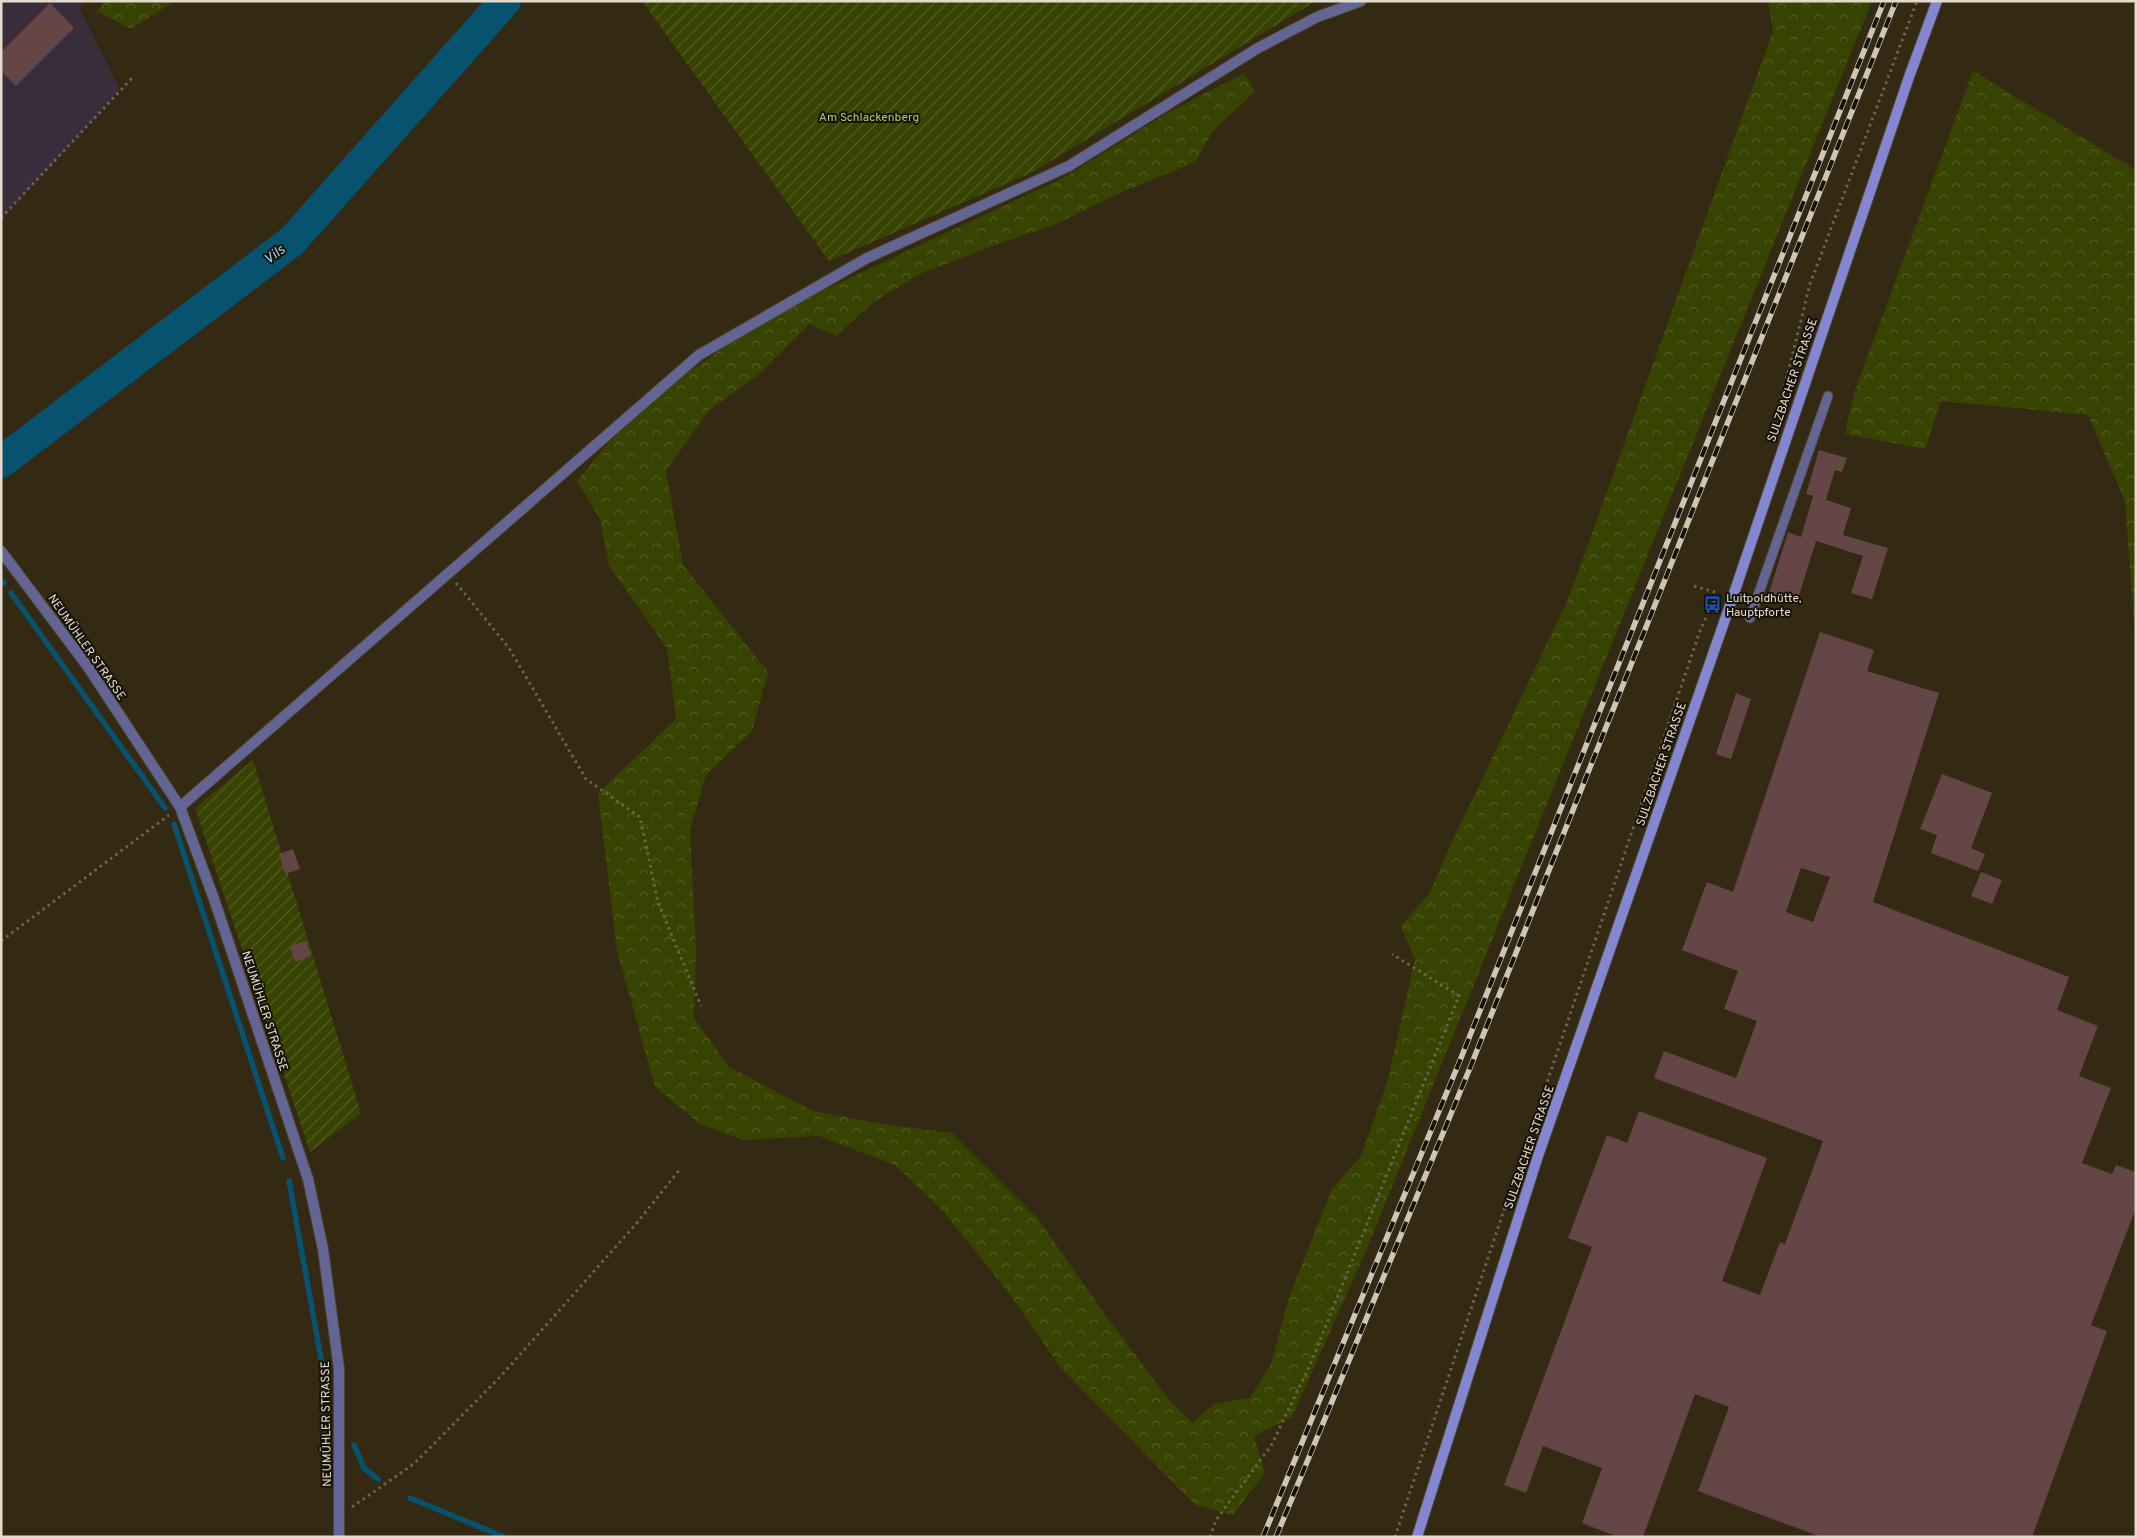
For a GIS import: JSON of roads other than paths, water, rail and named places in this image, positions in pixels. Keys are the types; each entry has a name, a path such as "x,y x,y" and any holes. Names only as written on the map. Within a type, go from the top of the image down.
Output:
{"main road":[{"name":"SULZBACHER STRASSE","path":"1416,1537 1541,1147 1729,608 1937,1"}],"street":[{"path":"180,807 699,356 867,258 1069,166 1266,44 1317,17 1361,1"},
{"name":"NEUMÜHLER STRASSE","path":"1,551 88,667 180,807 214,899 310,1188 323,1249 340,1369 339,1537"}],"lane":[{"path":"1750,618 1828,396"}],"waterway":[{"name":"Vils","path":"1,462 292,241 505,1"},
{"path":"1,580 4,583"},
{"path":"11,593 165,808"},
{"path":"174,824 283,1158"},
{"path":"289,1181 324,1375"},
{"path":"354,1445 364,1468 378,1479"},
{"path":"410,1498 504,1537"}],"railway":[{"path":"1263,1537 1461,1058 1884,1"},
{"path":"1276,1537 1472,1063 1896,1"}],"place":[{"name":"Luitpoldhütte, Hauptpforte","path":"1712,605"}],"park label":[{"name":"Am Schlackenberg","path":"869,117"}]}
